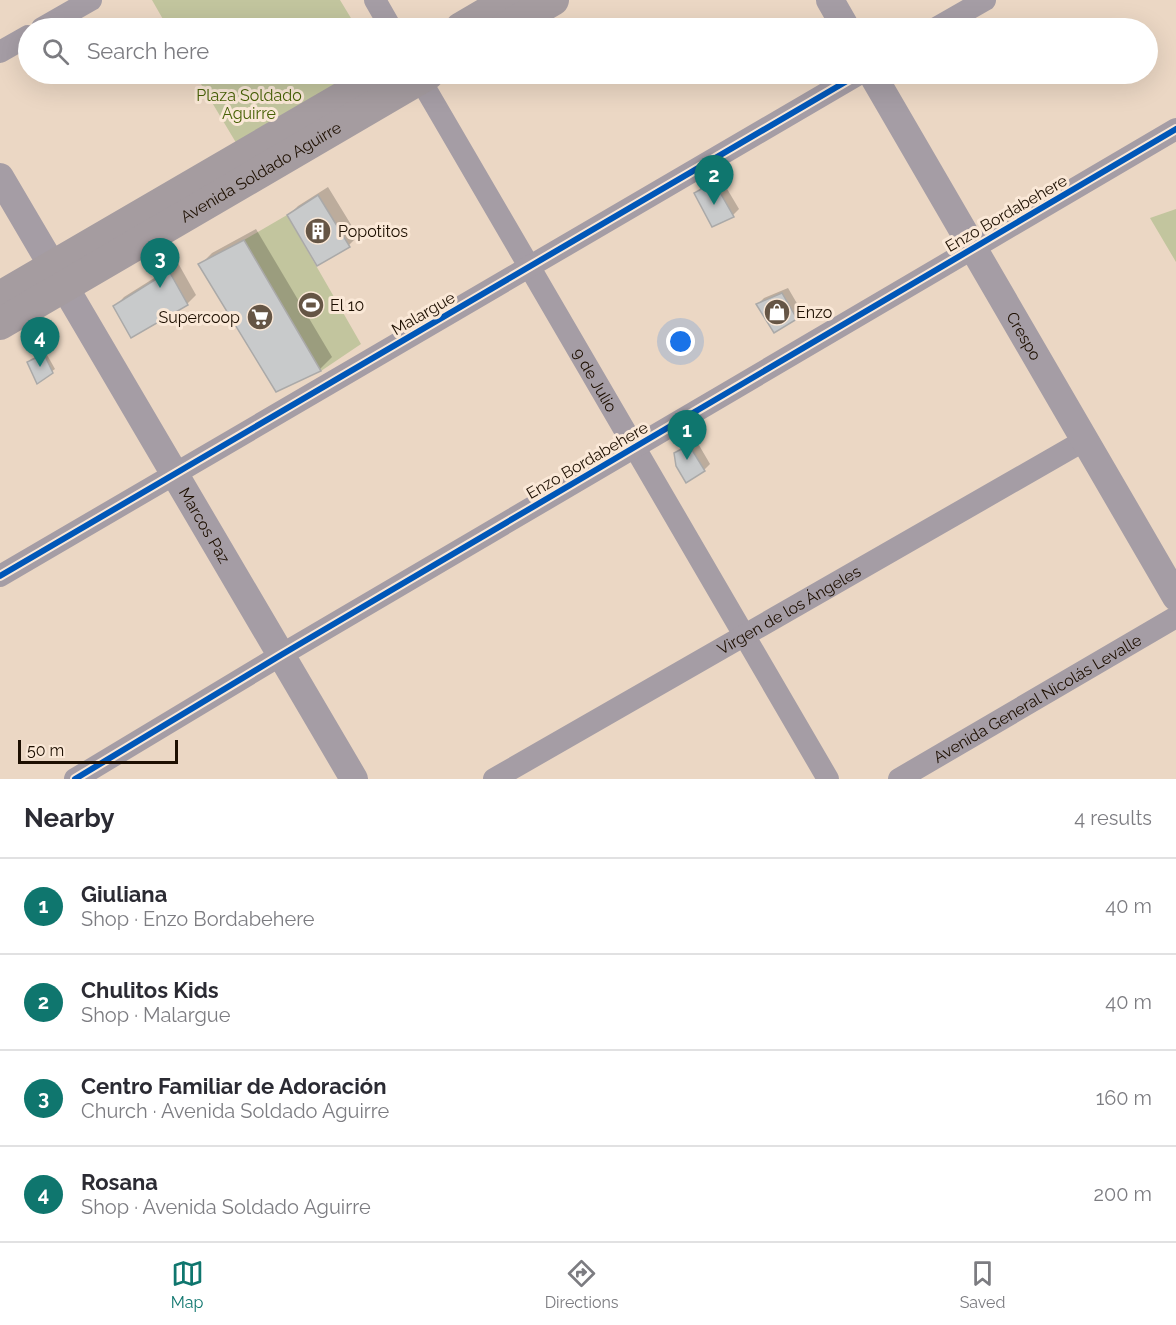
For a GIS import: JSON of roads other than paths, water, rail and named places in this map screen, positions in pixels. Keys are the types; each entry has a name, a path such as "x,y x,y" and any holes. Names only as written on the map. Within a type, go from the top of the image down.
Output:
{"main road":[{"path":"478,18 509,0"},
{"path":"522,18 554,0"},
{"name":"Avenida Soldado Aguirre","path":"0,324 58,276 367,84"},
{"name":"Avenida Soldado Aguirre","path":"0,297 58,276 406,84"}],"street":[{"path":"60,18 91,0"},
{"path":"375,0 385,18"},
{"path":"830,0 840,18"},
{"path":"954,18 985,0"},
{"path":"0,52 18,42"},
{"name":"9 de Julio","path":"427,84 828,779"},
{"name":"Malargue","path":"0,576 842,84"},
{"name":"Crespo","path":"878,84 1176,597"},
{"name":"Enzo Bordabehere","path":"75,779 281,655 1176,129"},
{"name":"Marcos Paz","path":"0,177 354,779"},
{"name":"Virgen de los Ángeles","path":"494,779 1085,440"},
{"name":"Avenida General Nicolás Levalle","path":"899,779 1176,617"}],"place":[{"name":"Chulitos Kids","path":"714,205"},
{"name":"Popotitos","path":"318,231"},
{"name":"Centro Familiar de Adoración","path":"160,288"},
{"name":"El 10","path":"311,305"},
{"name":"Enzo","path":"777,312"},
{"name":"Supercoop","path":"260,317"},
{"name":"Rosana","path":"40,367"},
{"name":"Giuliana","path":"687,460"}],"park label":[{"name":"Plaza Soldado Aguirre","path":"249,104"}]}
